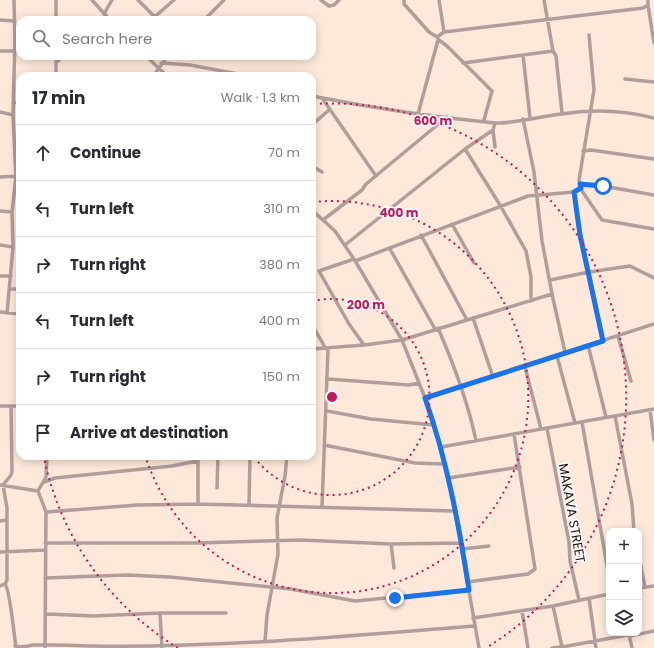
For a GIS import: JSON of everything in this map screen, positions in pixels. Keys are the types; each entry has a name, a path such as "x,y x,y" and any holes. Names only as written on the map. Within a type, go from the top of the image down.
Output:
{"street":[{"path":"14,0 15,40 13,115 16,152"},
{"path":"56,0 56,16"},
{"path":"92,0 104,14 112,0"},
{"path":"138,0 155,16 174,0"},
{"path":"321,0 329,6 334,5 339,0"},
{"path":"404,0 404,4 429,32 447,46 492,91 484,120"},
{"path":"439,0 444,32"},
{"path":"544,0 553,51 556,56 562,113"},
{"path":"648,0 654,44"},
{"path":"208,16 222,1"},
{"path":"418,114 438,38 444,32 546,18 643,8 648,5"},
{"path":"0,20 14,21"},
{"path":"589,35 594,90 579,174 580,186 602,220 654,229"},
{"path":"0,51 14,51"},
{"path":"463,63 553,51"},
{"path":"523,55 530,118"},
{"path":"56,72 56,62 59,60"},
{"path":"150,60 162,72"},
{"path":"156,72 164,60"},
{"path":"161,63 190,65 228,72"},
{"path":"625,79 654,82"},
{"path":"316,97 418,114 484,120 495,123 562,113 591,111 617,111 654,118"},
{"path":"322,98 376,176"},
{"path":"316,121 329,110"},
{"path":"0,112 13,115"},
{"path":"323,220 362,190 376,176 447,117"},
{"path":"523,119 537,195 542,242 565,352"},
{"path":"495,123 493,130 495,147"},
{"path":"345,245 465,149 493,130"},
{"path":"465,149 500,205 526,251 531,277 531,301"},
{"path":"583,151 591,150 654,159"},
{"path":"316,168 322,172"},
{"path":"0,177 16,176"},
{"path":"364,345 319,273 319,270 390,249 421,235 528,196 574,192 580,186 603,186 654,195"},
{"path":"7,313 13,247 12,212 16,188"},
{"path":"574,192 580,235 603,341"},
{"path":"0,211 12,212"},
{"path":"316,214 345,245 355,260 402,340 425,398 441,448 448,478 479,648"},
{"path":"452,224 474,263"},
{"path":"421,235 467,320"},
{"path":"0,245 13,247"},
{"path":"390,249 436,328 457,371 471,417 476,441"},
{"path":"550,280 630,266 654,278"},
{"path":"0,276 11,276"},
{"path":"10,289 16,289"},
{"path":"316,350 402,340 436,328 552,294"},
{"path":"0,312 16,314"},
{"path":"472,318 493,377"},
{"path":"425,398 525,367 565,352 654,324"},
{"path":"316,331 327,349 327,411 324,445 322,507"},
{"path":"618,336 631,381"},
{"path":"588,345 606,417"},
{"path":"557,356 575,423"},
{"path":"525,367 541,429"},
{"path":"328,379 409,385 419,383"},
{"path":"0,406 16,406"},
{"path":"1,485 11,475 12,471 11,406"},
{"path":"441,448 606,417 652,410 654,440"},
{"path":"327,411 371,419 434,425"},
{"path":"615,416 632,504 634,528"},
{"path":"582,422 607,564"},
{"name":"MAKAVA STREET","path":"547,428 569,542 570,561 578,600"},
{"path":"467,582 528,574 535,569 514,434"},
{"path":"324,445 415,463 444,464"},
{"path":"38,491 46,477 47,460"},
{"path":"218,460 218,488"},
{"path":"249,505 250,460"},
{"path":"265,641 267,616 278,554 279,505 287,460"},
{"path":"44,482 55,478 172,466 198,461 198,504"},
{"path":"448,478 520,467"},
{"path":"1,485 38,491"},
{"path":"1,485 7,508 5,584 9,587 10,608 16,647 161,647 309,640 474,626"},
{"path":"38,491 46,512 45,578 47,594 45,647"},
{"path":"46,512 138,505 198,504 279,505 455,511"},
{"path":"0,520 7,520"},
{"path":"45,543 301,540 391,544 460,543"},
{"path":"391,544 394,568"},
{"path":"462,549 489,546"},
{"path":"0,552 45,550"},
{"path":"641,564 645,587"},
{"path":"45,578 170,576 273,587 355,601 469,590"},
{"path":"0,586 5,584"},
{"path":"642,588 654,586"},
{"path":"473,618 553,606 606,595"},
{"path":"588,598 596,648"},
{"path":"553,606 562,647"},
{"path":"522,611 528,648"},
{"path":"46,614 94,616 160,613 226,613"},
{"path":"160,613 161,647"},
{"path":"642,632 654,631"},
{"path":"552,648 619,636"},
{"path":"629,636 632,648"}],"route":[{"path":"395,598 469,590 455,511 441,448 425,398 603,341 588,264 580,235 574,192 581,188 580,184 603,186"}]}
